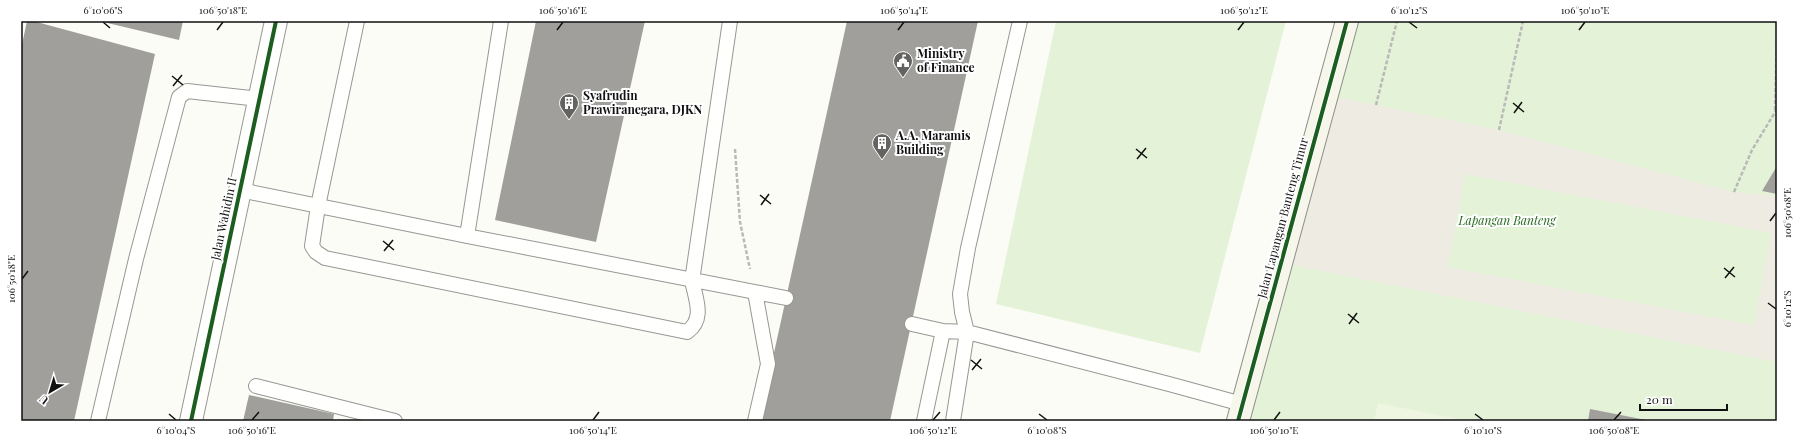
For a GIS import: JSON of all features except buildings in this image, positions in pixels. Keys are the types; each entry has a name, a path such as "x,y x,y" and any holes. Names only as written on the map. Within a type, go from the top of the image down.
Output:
{"street":[{"name":"Jalan Wahidin II","path":"191,421 276,21"},
{"name":"Jalan Lapangan Banteng Timur","path":"1240,413 1347,21"}],"lane":[{"path":"357,21 318,206 312,246 316,252 325,258 687,332 694,326 698,319 692,281 730,21"},
{"path":"467,236 501,21"},
{"path":"953,421 967,332 962,312 960,294 968,248 1020,21"},
{"path":"98,421 136,259 179,97 187,91 259,99"},
{"path":"240,190 692,281 786,298"},
{"path":"755,292 768,364 755,421"},
{"path":"912,324 943,331 967,332 1169,384 1240,413"},
{"path":"924,421 943,331"},
{"path":"256,386 395,421"}],"path":[{"path":"1376,105 1397,21"},
{"path":"1499,130 1522,21"},
{"path":"1734,192 1752,150 1776,110 1777,36"},
{"path":"735,145 740,222 755,292"}],"green space":[{"path":"1056,21 1286,21 1200,353 996,304"},
{"name":"Lapangan Banteng","path":"1346,21 1777,21 1777,421 1238,421"},
{"path":"1378,403 1468,421 1374,421"}],"shaded area":[{"path":"1326,95 1499,130 1734,192 1777,196 1777,362 1282,263","holes":["1465,174 1771,233 1754,325 1448,267"]}],"cycle path":[{"path":"191,421 276,21"},
{"path":"1238,421 1347,21"}],"place":[{"name":"Ministry of Finance","path":"903,78"},
{"name":"Syafrudin Prawiranegara, DJKN","path":"569,120"},
{"name":"A.A. Maramis Building","path":"882,160"}]}
